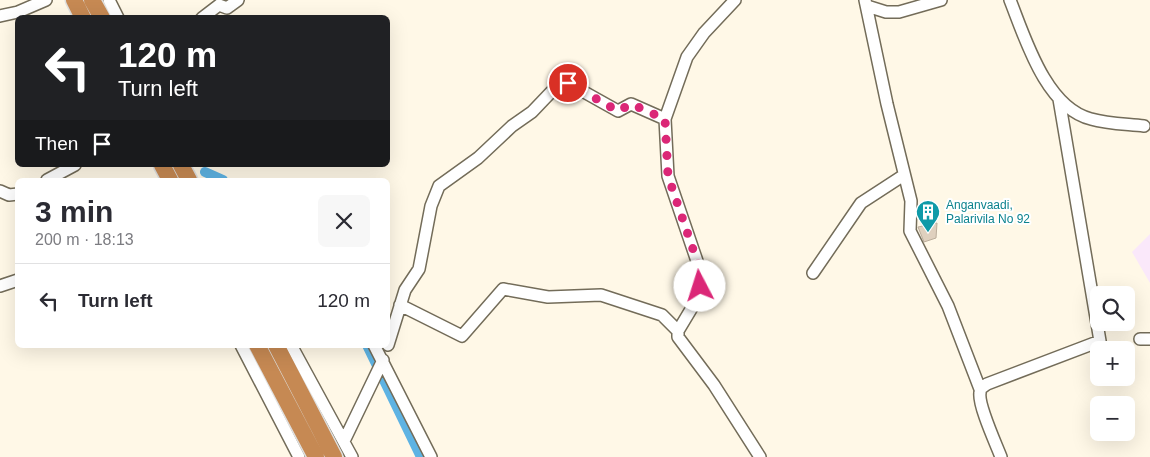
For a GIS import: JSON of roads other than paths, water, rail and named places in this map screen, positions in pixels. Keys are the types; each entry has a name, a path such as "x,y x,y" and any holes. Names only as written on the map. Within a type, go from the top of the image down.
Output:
{"highway":[{"path":"74,0 82,15"},
{"path":"92,0 100,15"},
{"path":"259,348 316,457"},
{"path":"278,348 334,457"}],"street":[{"path":"0,16 18,12 46,0"},
{"path":"109,0 116,15"},
{"path":"206,15 219,5 227,8 238,0"},
{"path":"735,0 704,33 687,57 665,119 668,176 698,264 700,286 696,301 678,331 678,337 714,385 760,457"},
{"path":"866,3 886,12 899,12 941,0"},
{"path":"1010,0 1048,85 1058,99 1073,111 1090,119 1144,126"},
{"path":"866,3 887,104 911,202 910,231 948,306 980,390 981,405 1001,457"},
{"path":"390,336 405,290 420,269 431,206 439,186 478,158 512,126 532,112 553,90 568,83 618,111 631,104 665,119"},
{"path":"980,390 986,384 1100,341 1058,99"},
{"path":"51,178 72,167"},
{"path":"813,273 861,204 904,174"},
{"path":"0,190 9,195 15,194"},
{"path":"0,286 15,281"},
{"path":"400,305 462,336 503,289 548,297 601,295 662,315 678,331"},
{"path":"243,348 299,457"},
{"path":"293,348 352,457"},
{"path":"375,348 432,457"},
{"path":"344,441 382,364 386,348"}],"waterway":[{"path":"205,172 218,178"},
{"path":"368,348 421,457"}],"place":[{"name":"Anganvaadi, Palarivila No 92","path":"928,233"}]}
